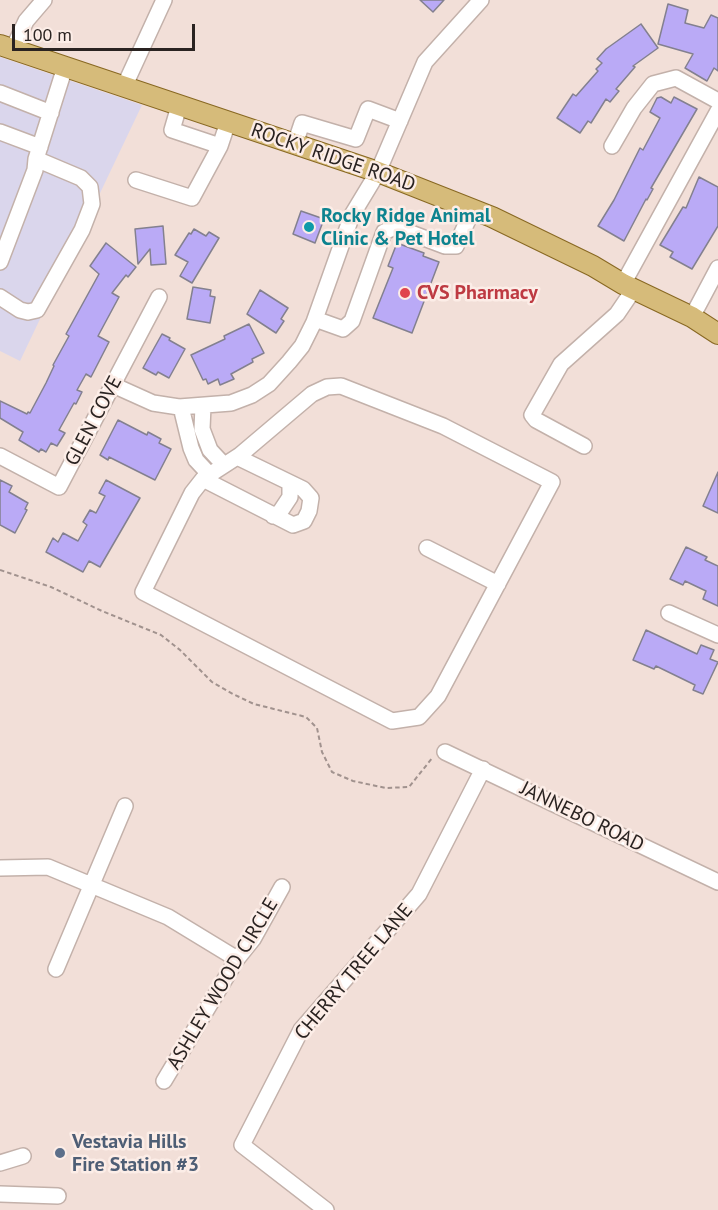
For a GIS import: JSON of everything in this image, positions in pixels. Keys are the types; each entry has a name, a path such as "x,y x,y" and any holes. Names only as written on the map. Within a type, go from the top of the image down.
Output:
{"main road":[{"name":"ROCKY RIDGE ROAD","path":"6,47 378,172 473,209 692,316 718,334"}],"street":[{"path":"6,47 44,0"},
{"path":"124,87 164,0"},
{"path":"113,385 153,403 181,407 231,403 252,395 269,384 302,346 315,319 352,214 378,172 425,62 481,0"},
{"path":"1,256 35,170 38,153 65,67"},
{"path":"612,146 634,108 653,84 676,78 718,102"},
{"path":"0,93 51,113"},
{"path":"179,106 172,130 220,146"},
{"path":"295,144 302,123 356,139 368,109 400,121"},
{"path":"584,446 536,420 532,415 561,364 617,314 718,111"},
{"path":"136,180 192,198 220,146 228,122"},
{"path":"0,132 81,178 90,187 92,204 82,230 37,310 28,312 20,310 0,297"},
{"path":"339,159 348,137"},
{"path":"315,319 343,329 352,321 384,232 394,227 445,246 456,246 473,209"},
{"path":"692,316 718,268"},
{"name":"GLEN COVE","path":"0,456 59,487 159,297"},
{"path":"341,386 443,426 552,482 438,696 419,717 392,721 143,592 192,493 206,477 231,461 312,394 327,387 341,386"},
{"path":"181,407 191,448 206,477 293,525 304,520 309,511 311,498 303,489 231,461 210,450 202,429 203,406"},
{"path":"273,516 285,506 290,497 290,483"},
{"path":"427,548 498,584"},
{"path":"669,613 718,635"},
{"name":"JANNEBO ROAD","path":"445,753 718,882"},
{"name":"CHERRY TREE LANE","path":"326,1210 242,1144 301,1030 419,894 483,769"},
{"path":"56,969 125,806"},
{"path":"0,868 48,867 168,917 237,959"},
{"name":"ASHLEY WOOD CIRCLE","path":"164,1081 237,959 253,939 282,887"},
{"path":"0,1162 23,1156"},
{"path":"0,1194 58,1196"}],"path":[{"path":"0,570 51,587 102,611 161,634 212,682 254,704 306,717 317,728 322,752 332,772 353,781 386,788 409,787 437,751 445,753"}],"shaded area":[{"path":"0,57 142,105 20,361 0,351"}],"building":[{"path":"420,0 444,0 433,12"},
{"path":"668,4 688,10 685,23 704,28 711,15 718,18 718,71 714,68 707,81 685,68 693,54 658,44"},
{"path":"641,24 658,48 633,66 635,67 616,89 619,91 610,102 606,99 591,123 588,121 580,133 557,118 573,94 576,96 598,71 596,69 602,63 597,59 606,49"},
{"path":"661,97 671,103 674,97 697,109 651,188 653,189 624,241 598,226 640,148 643,150 660,118 650,112 657,98"},
{"path":"699,177 718,187 718,226 692,269 670,257 673,252 660,245 683,207 686,208"},
{"name":"Rocky Ridge Animal Clinic & Pet Hotel","path":"301,211 324,219 315,243 293,234"},
{"path":"163,226 166,264 151,265 150,249 138,264 135,229"},
{"path":"194,229 206,236 209,232 219,238 192,283 180,276 188,262 175,255"},
{"path":"106,243 136,267 128,277 126,275 112,293 119,297 98,336 109,342 91,377 86,374 77,390 82,392 59,430 65,433 57,446 51,443 46,452 41,449 39,452 19,440 23,432 0,418 0,401 27,414 30,413 69,336 66,334 99,274 90,266"},
{"name":"CVS Pharmacy","path":"397,243 424,253 423,256 439,262 412,333 373,318 393,268 388,266"},
{"path":"193,287 211,290 210,296 215,297 210,323 187,319"},
{"path":"260,290 288,308 281,319 284,321 276,333 247,314"},
{"path":"249,324 264,353 231,374 234,379 220,385 218,379 208,384 206,379 203,380 191,355 225,339 224,336"},
{"path":"162,334 185,349 169,378 158,372 156,375 143,368"},
{"path":"118,420 147,435 148,432 161,439 159,443 171,449 155,480 109,457 108,460 100,455"},
{"path":"718,472 718,513 703,506"},
{"path":"0,480 12,486 9,492 28,503 25,509 27,510 15,533 0,525"},
{"path":"106,480 140,498 100,567 89,561 83,572 46,552 53,538 58,542 63,533 78,541 87,525 83,522 90,510 96,513 105,496 99,493"},
{"path":"686,547 707,557 705,560 718,566 718,606 703,599 706,591 685,581 683,585 670,579"},
{"path":"646,630 697,654 701,645 714,650 710,659 718,662 703,694 693,690 695,685 656,666 654,669 633,660"}],"place":[{"name":"Rocky Ridge Animal Clinic & Pet Hotel","path":"309,227"},
{"name":"CVS Pharmacy","path":"405,293"},
{"name":"Vestavia Hills Fire Station #3","path":"60,1153"}]}
